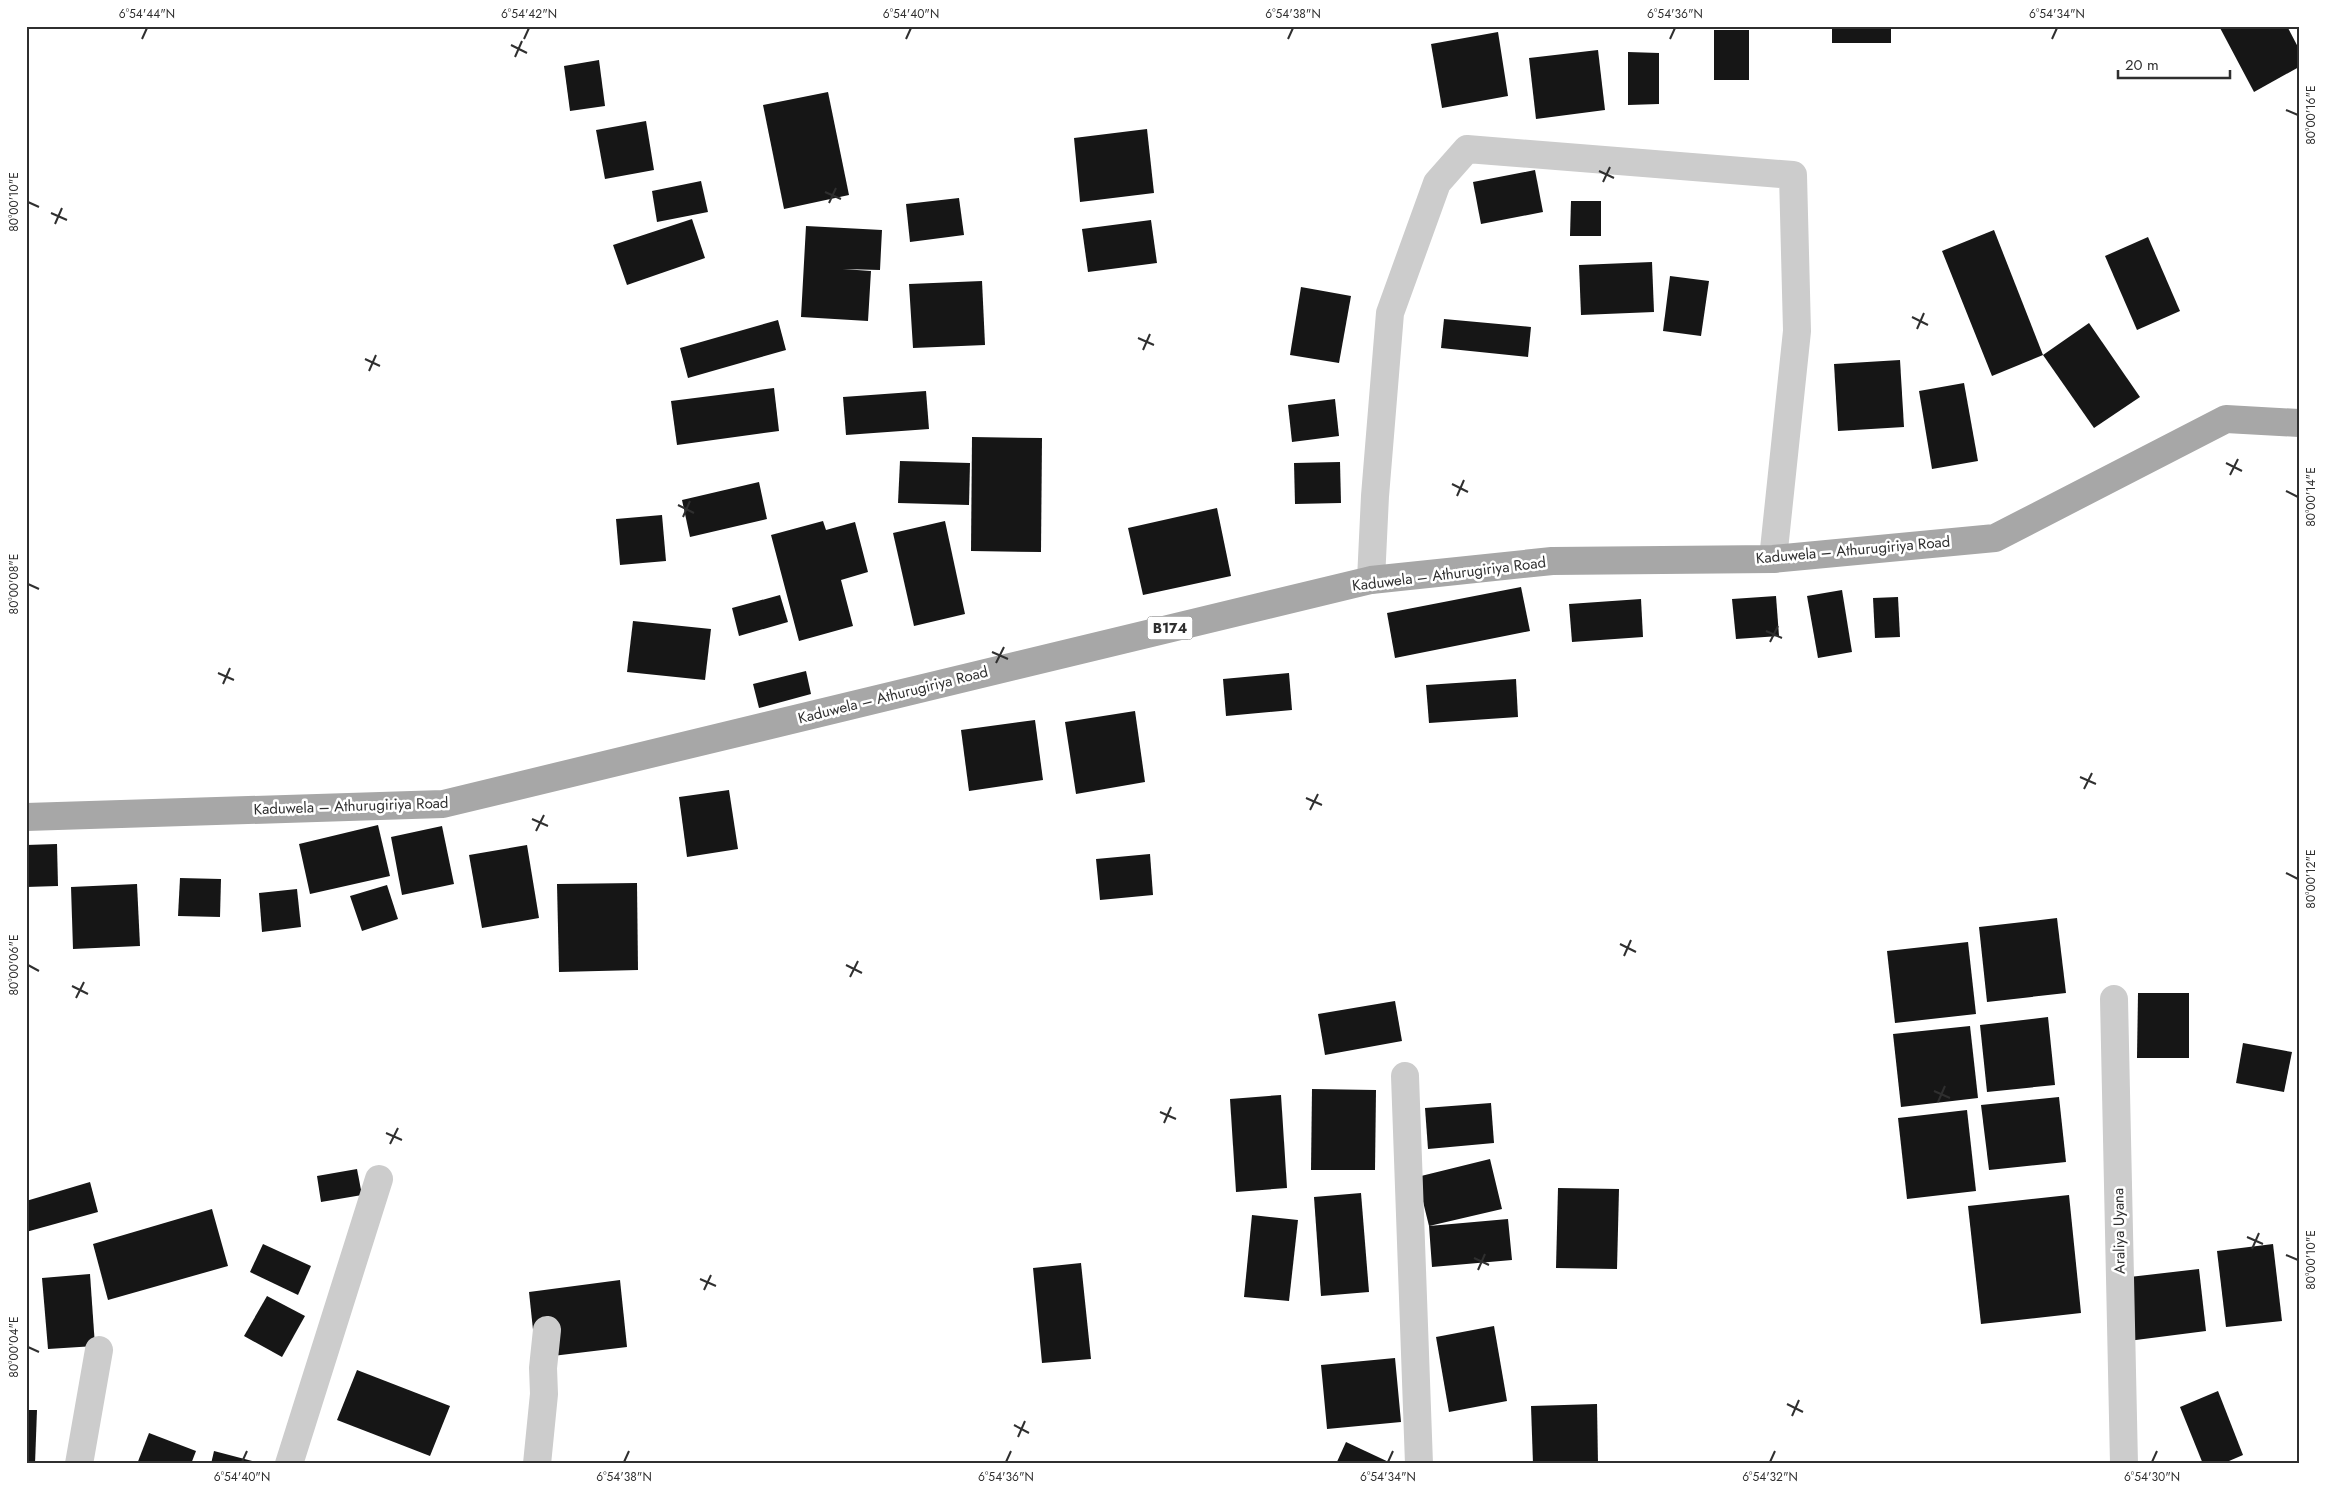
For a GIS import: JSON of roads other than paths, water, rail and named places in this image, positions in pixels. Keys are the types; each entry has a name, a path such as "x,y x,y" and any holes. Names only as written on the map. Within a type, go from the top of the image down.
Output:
{"main road":[{"name":"Kaduwela – Athurugiriya Road","path":"26,817 443,804 1371,580 1552,561 1773,559 1995,538 2226,419 2299,423"}],"street":[{"path":"1371,580 1375,496 1390,314 1437,184 1467,149 1793,175 1797,331 1773,559"},
{"name":"Araliya Uyana","path":"2114,999 2124,1464"},
{"path":"1405,1076 1419,1464"},
{"path":"289,1464 379,1179"},
{"path":"537,1464 544,1394 543,1368 547,1330"},
{"path":"79,1464 99,1350"}]}
